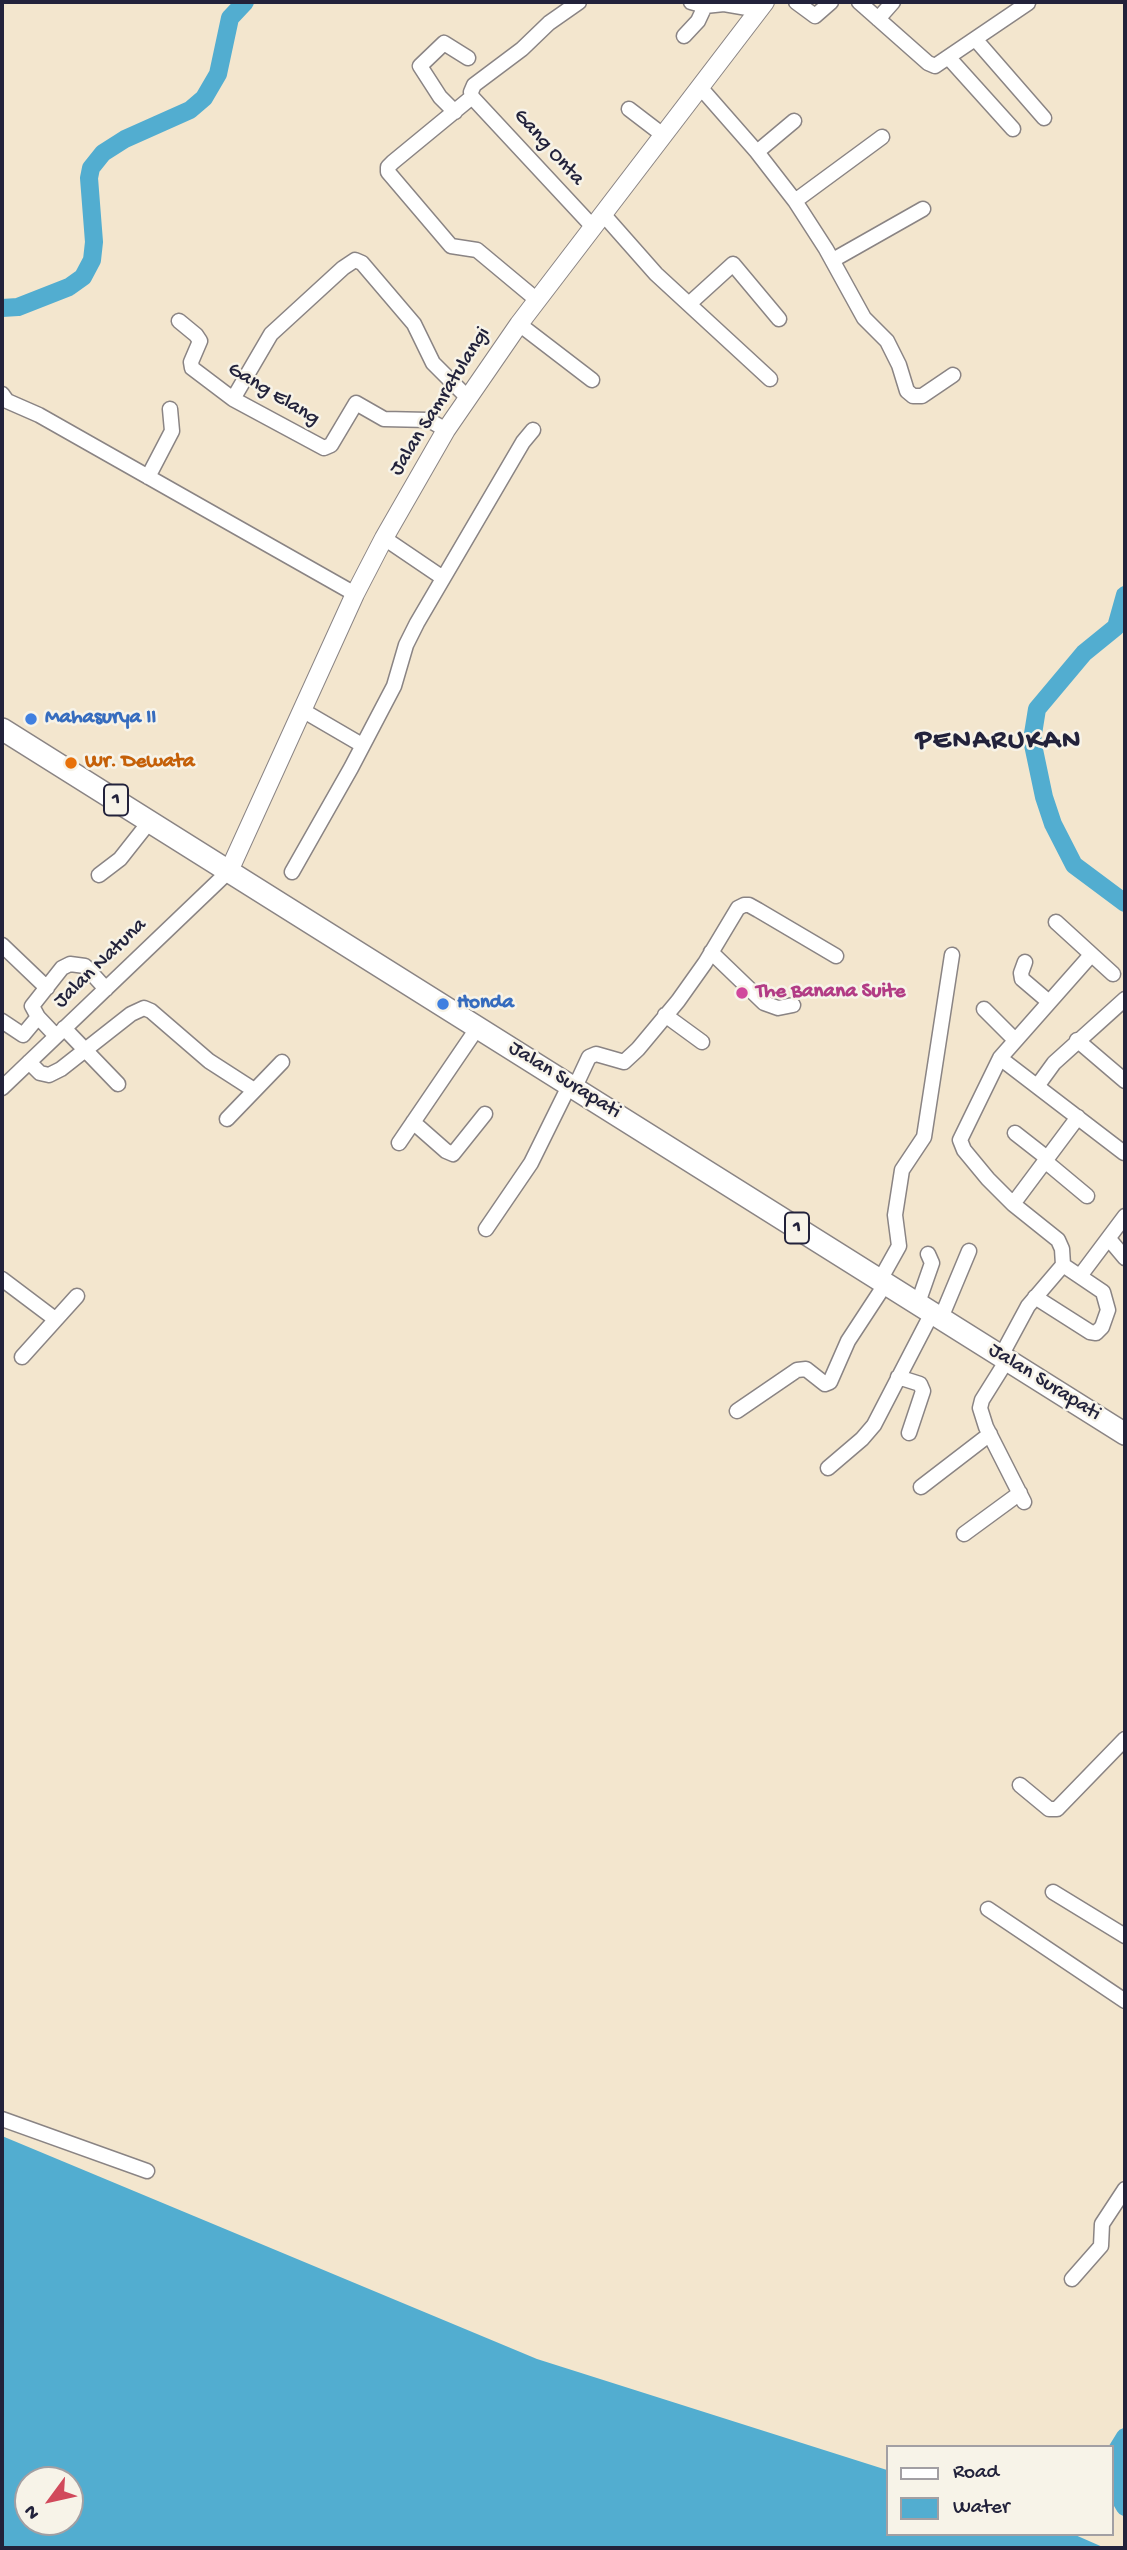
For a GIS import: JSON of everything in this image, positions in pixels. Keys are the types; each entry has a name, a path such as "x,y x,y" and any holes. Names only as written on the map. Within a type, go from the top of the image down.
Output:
{"highway":[{"name":"Jalan Surapati","path":"2,729 1125,1434"}],"main road":[{"name":"Jalan Samratulangi","path":"229,871 355,594 446,430 519,324 762,4"}],"street":[{"path":"537,300 477,250 451,246 388,172 388,167 472,97 474,85 549,23 579,2"},
{"path":"796,2 815,16 831,2"},
{"path":"859,2 932,65 938,65 949,58 1028,3"},
{"path":"878,19 893,2"},
{"path":"684,36 698,21 698,4 762,4"},
{"path":"976,40 1044,118"},
{"path":"455,112 440,97 420,66 444,43 468,58"},
{"path":"949,58 1013,129"},
{"path":"700,87 757,152 794,201 832,260 864,318 890,347 910,394 922,396 953,375"},
{"name":"Gang Onta","path":"472,97 598,221 770,379"},
{"path":"629,109 663,135"},
{"path":"757,152 794,121"},
{"path":"794,201 882,137"},
{"path":"832,260 923,209"},
{"path":"233,399 277,327 355,260 362,263 414,324 433,363 467,397"},
{"path":"689,304 733,264 779,319"},
{"name":"Gang Elang","path":"179,321 200,341 191,368 233,399 324,448 331,445 356,403 384,419 429,420 446,430"},
{"path":"519,324 592,380"},
{"path":"2,394 7,401 39,415 355,594"},
{"path":"148,478 172,431 170,409"},
{"path":"292,872 394,686 406,645 417,623 523,442 533,430"},
{"path":"384,538 443,578"},
{"path":"302,710 362,745"},
{"path":"99,875 120,859 150,821"},
{"name":"Jalan Natuna","path":"2,1088 229,871"},
{"path":"486,1229 531,1163 589,1057 596,1055 621,1062 627,1060 665,1016 711,952 738,908 749,905 836,956"},
{"path":"1056,922 1113,974"},
{"path":"2,945 47,988"},
{"path":"711,952 764,1003 778,1008 793,1005"},
{"path":"737,1411 797,1370 806,1369 825,1384 830,1382 848,1341 883,1281 899,1245 895,1215 902,1170 925,1137 952,955"},
{"path":"964,1534 1022,1497 980,1408 1035,1297 1063,1265 1062,1249 1058,1240 1013,1204 976,1166 960,1142 1000,1058 1091,955"},
{"path":"1025,962 1021,974 1023,979 1049,1002"},
{"path":"106,989 91,971 78,964 62,968 32,1006 38,1017 84,1051 117,1083"},
{"path":"1038,1085 1054,1063 1077,1040 1125,999"},
{"path":"29,1062 40,1073 49,1075 139,1009 147,1009 209,1061 254,1090"},
{"path":"984,1009 1014,1039"},
{"path":"665,1016 702,1042"},
{"path":"2,1021 23,1035 38,1017"},
{"path":"398,1143 478,1027"},
{"path":"1077,1040 1125,1081"},
{"path":"1000,1058 1124,1153"},
{"path":"227,1119 282,1062"},
{"path":"413,1122 453,1154 485,1114"},
{"path":"1013,1204 1078,1117"},
{"path":"1015,1133 1087,1196"},
{"path":"1080,1276 1125,1216"},
{"path":"1109,1239 1125,1258"},
{"path":"828,1468 874,1425 930,1311 969,1251"},
{"path":"928,1254 932,1263 930,1311"},
{"path":"1035,1297 1090,1332 1096,1333 1102,1327 1107,1317 1108,1304 1102,1293 1063,1265"},
{"path":"2,1279 55,1319"},
{"path":"22,1357 78,1296"},
{"path":"898,1377 920,1384 923,1391 909,1433"},
{"path":"920,1487 990,1434"},
{"path":"1020,1785 1049,1809 1057,1810 1125,1739"},
{"path":"1053,1892 1125,1936"},
{"path":"988,1909 1125,2001"},
{"path":"2,2119 147,2171"},
{"path":"1072,2279 1099,2248 1102,2224 1125,2189"}],"water":[{"path":"2,2136 537,2359 886,2470 886,2536 1078,2536 1105,2548 2,2548"}],"waterway":[{"path":"2,308 18,307 69,287 83,277 92,260 94,242 89,178 91,168 103,153 125,139 190,110 204,98 218,74 230,18 245,2"},
{"path":"1125,595 1116,627 1084,653 1037,709 1032,740 1044,797 1053,824 1074,865 1125,903"},
{"path":"1125,2437 1114,2455 1115,2490 1125,2507"}],"place":[{"name":"Mahasurya II","path":"31,719"},
{"name":"Wr. Dewata","path":"71,763"},
{"name":"The Banana Suite","path":"742,993"},
{"name":"Honda","path":"443,1004"}],"district":[{"name":"PENARUKAN","path":"999,743"}]}
